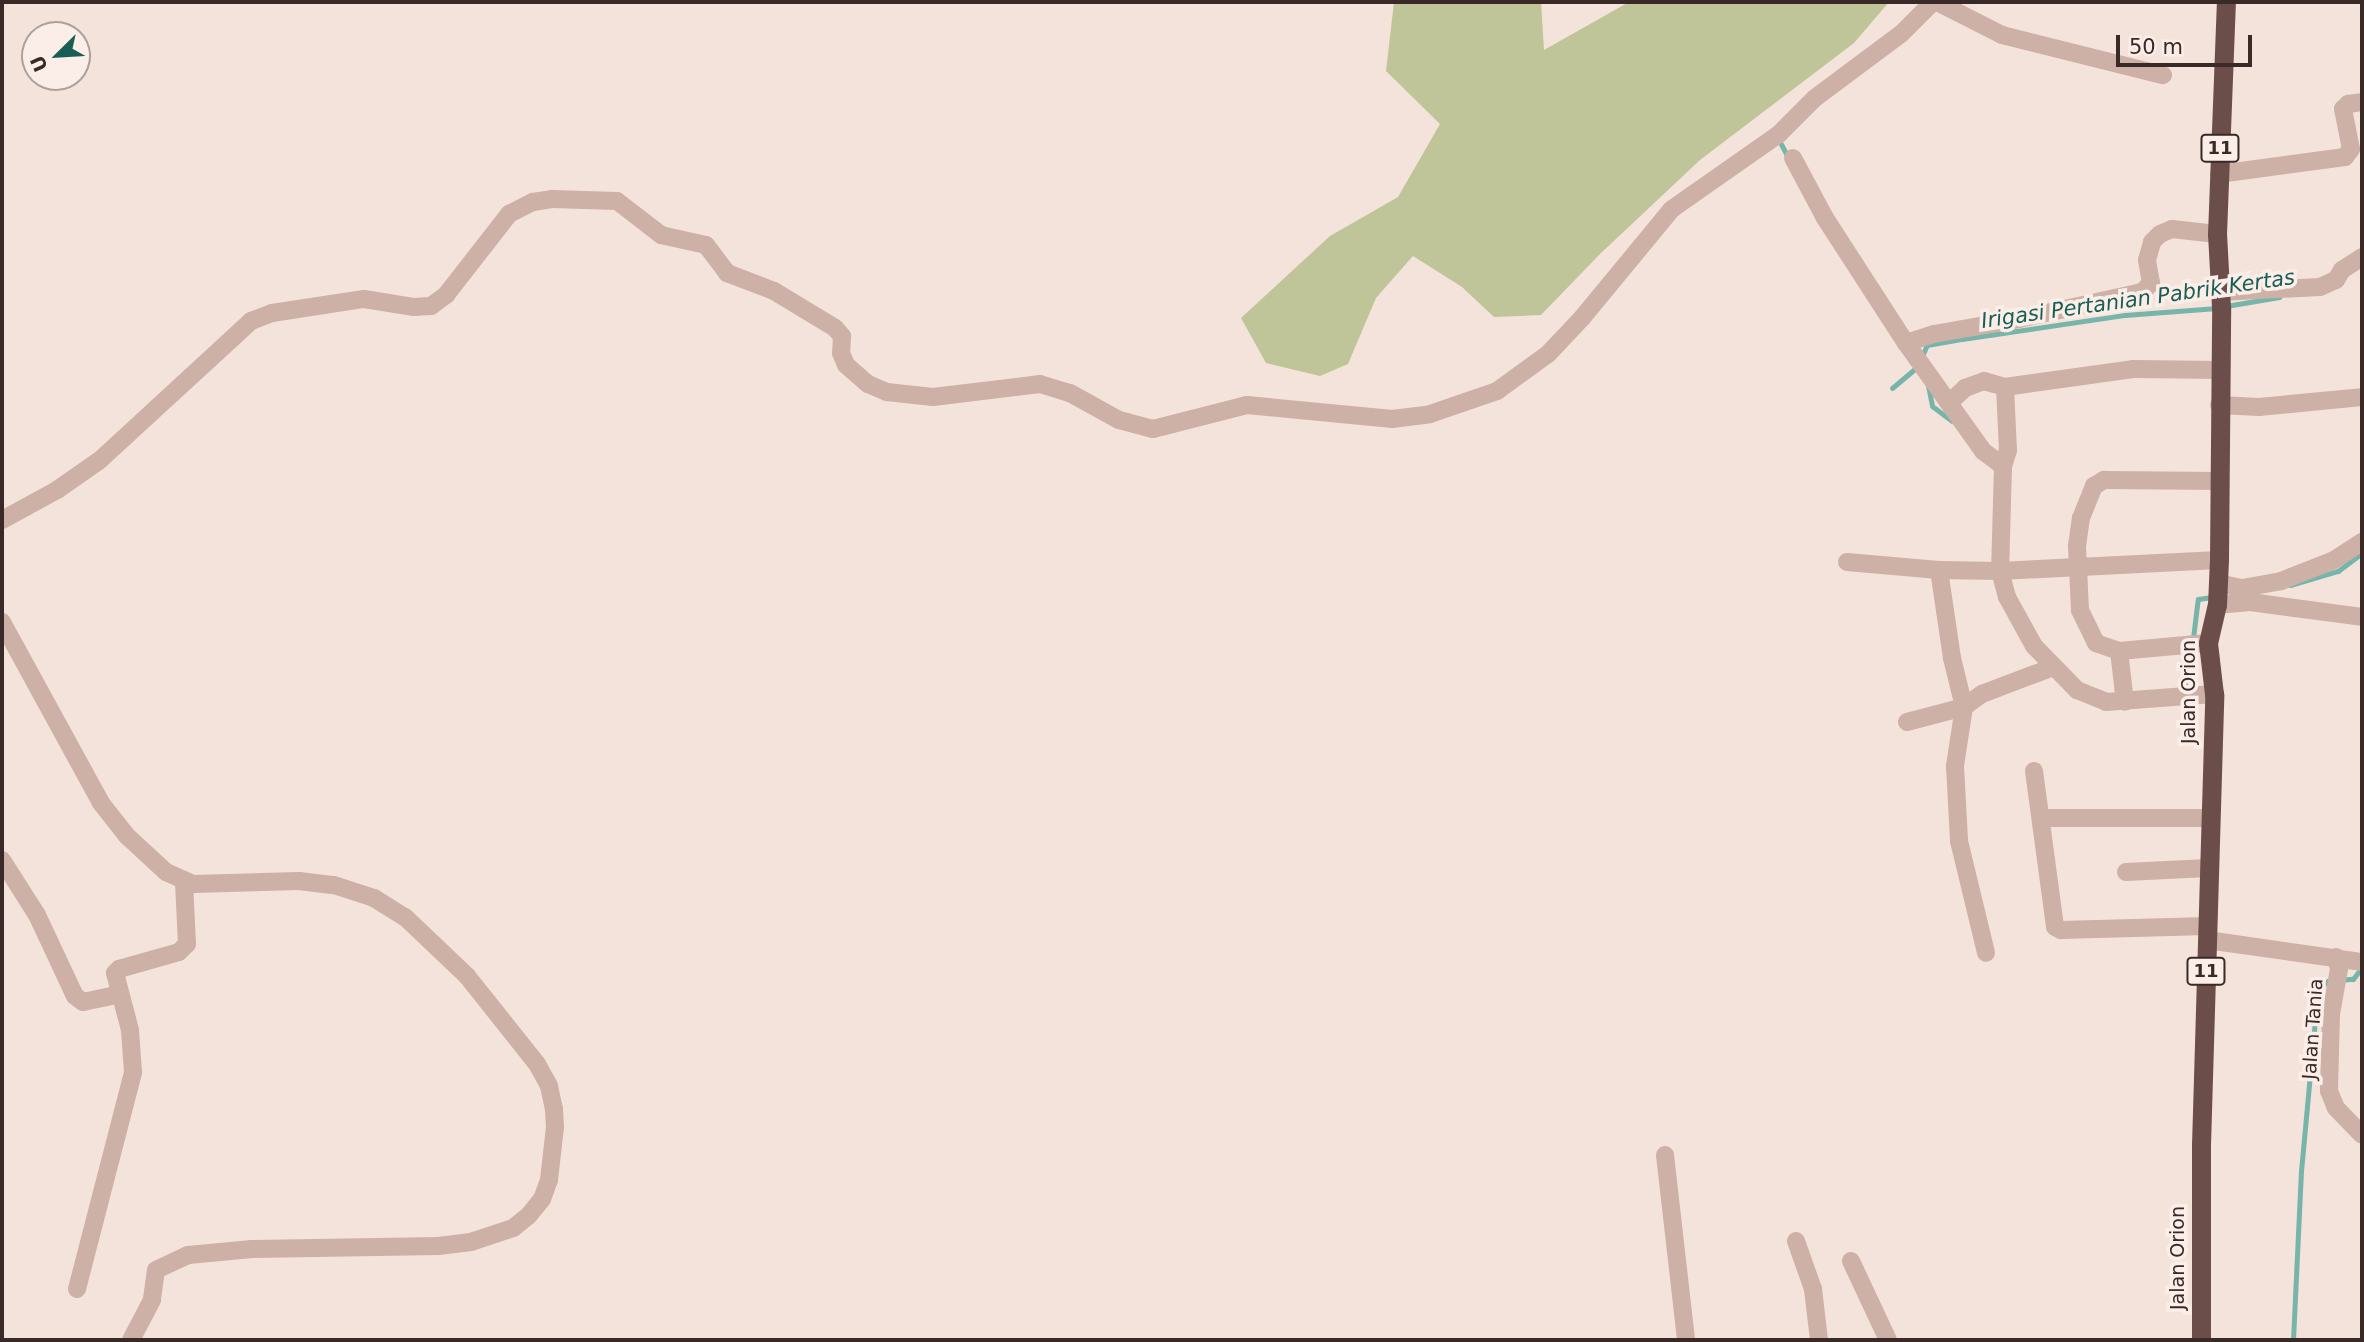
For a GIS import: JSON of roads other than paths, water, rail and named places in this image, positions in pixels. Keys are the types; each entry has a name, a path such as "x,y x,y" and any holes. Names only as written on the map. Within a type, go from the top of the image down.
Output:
{"highway":[{"name":"Jalan Orion","path":"2201,1340 2201,1158 2214,694 2208,643 2218,594 2220,560 2221,298 2217,234 2225,2"}],"street":[{"path":"2,520 57,490 100,460 251,321 283,310 364,299 414,307 431,306 453,286 509,214 533,202 552,199 617,201 661,235 706,245 727,273 774,291 835,328 842,337 841,353 846,365 868,384 887,393 933,397 1040,384 1070,393 1119,420 1153,429 1247,405 1392,419 1430,414 1497,391 1548,354 1582,318 1672,209 1779,134 1815,98 1901,34 1935,2 2002,35 2163,75"},
{"path":"2219,174 2345,157 2351,149 2343,109 2348,104 2362,102"},
{"path":"1793,158 1825,218 1908,346 1983,451 2003,466"},
{"path":"1908,346 1934,334 2019,319 2142,292 2151,283 2147,260 2152,242 2160,234 2172,229 2217,234"},
{"path":"2221,298 2320,287 2336,280 2342,270 2362,257"},
{"path":"1949,403 1974,383 1984,381 2005,387 2133,369 2221,370"},
{"path":"2005,387 2008,450 2003,466 2000,571 2015,614 2034,646 2067,682 2090,697 2106,702 2214,694"},
{"path":"2219,405 2259,407 2362,397"},
{"path":"2208,643 2119,651 2096,643 2080,610 2078,567 2081,518 2094,486 2104,480 2220,481"},
{"path":"2218,594 2292,578 2334,560 2362,542"},
{"path":"1847,562 1939,570 2000,571 2220,560"},
{"path":"1939,570 1952,658 1964,706 1955,766 1954,802 1958,841 1986,953"},
{"path":"2218,594 2250,602 2362,617"},
{"path":"2,622 101,803 127,836 166,872 184,882 299,881 334,885 374,898 405,917 467,976 537,1064 549,1086 554,1109 553,1153 542,1199 528,1216 513,1228 471,1242 438,1247 215,1251 175,1259 156,1270 152,1300 131,1340"},
{"path":"2119,651 2125,702"},
{"path":"1907,722 1964,706 1982,694 2053,667"},
{"path":"2034,771 2055,927 2061,930 2207,933 2338,963 2360,957"},
{"path":"2041,818 2210,818"},
{"path":"2,860 37,915 75,996 83,1002 120,994"},
{"path":"2126,872 2208,868"},
{"path":"77,1289 133,1072 133,1047 115,974 119,969 179,952 187,944 184,882"},
{"name":"Jalan Tania","path":"2338,963 2329,1091 2336,1108 2347,1123 2362,1135"},
{"path":"1665,1155 1686,1340"},
{"path":"1796,1241 1812,1289 1819,1340"},
{"path":"1851,1261 1888,1340"}],"waterway":[{"name":"Irigasi Pertanian Pabrik Kertas","path":"1781,144 1788,157"},
{"name":"Irigasi Pertanian Pabrik Kertas","path":"2226,306 2279,297"},
{"name":"Irigasi Pertanian Pabrik Kertas","path":"1922,356 1927,345 1962,339 2125,315 2217,308"},
{"name":"Irigasi Pertanian Pabrik Kertas","path":"1892,388 1919,365"},
{"name":"Irigasi Pertanian Pabrik Kertas","path":"1928,385 1932,406 1952,421"},
{"name":"Irigasi Pertanian Pabrik Kertas","path":"2290,585 2338,571 2362,553"},
{"name":"Irigasi Pertanian Pabrik Kertas","path":"2193,638 2198,599 2212,597"},
{"name":"Irigasi Pertanian Pabrik Kertas","path":"2184,689 2191,650"},
{"path":"2293,1340 2301,1171 2318,989 2328,981 2353,979 2362,967"}]}
